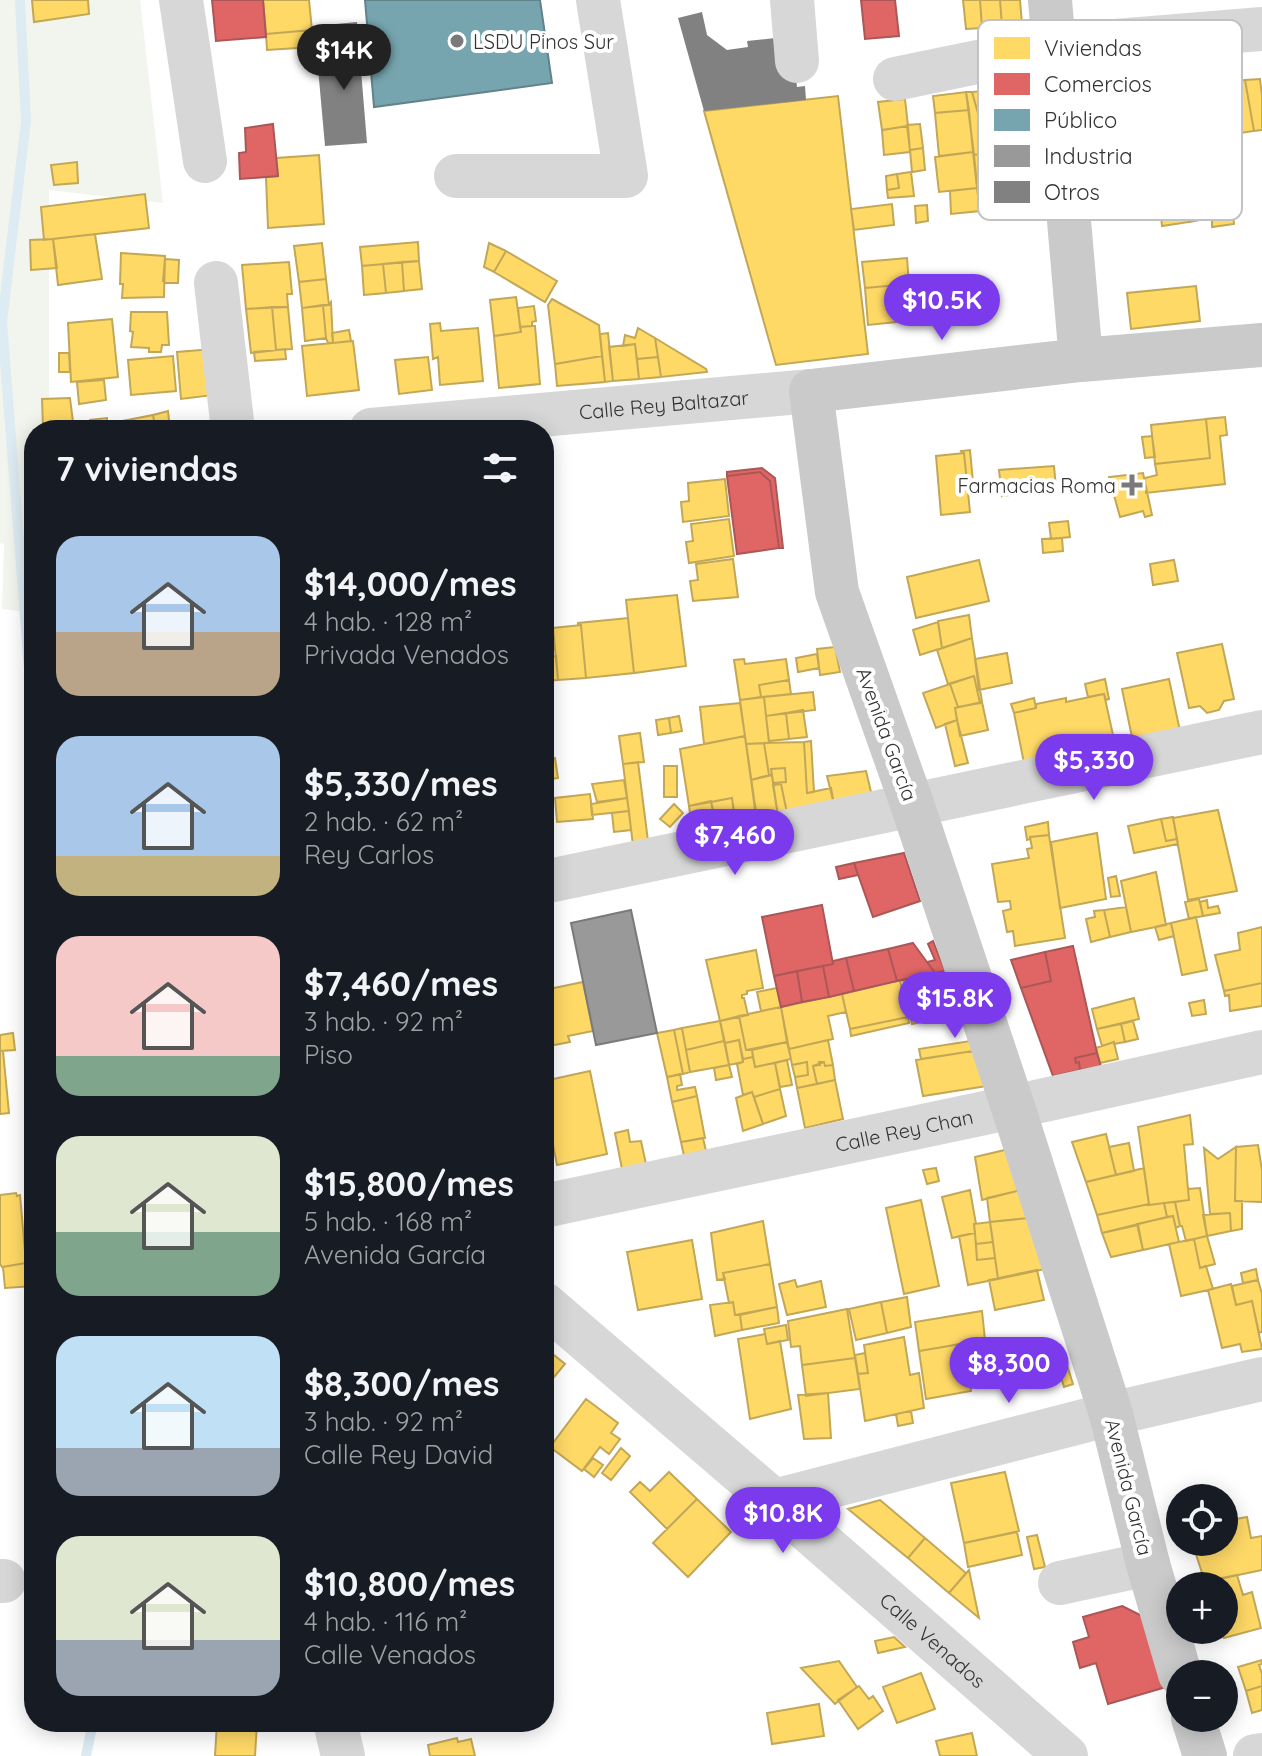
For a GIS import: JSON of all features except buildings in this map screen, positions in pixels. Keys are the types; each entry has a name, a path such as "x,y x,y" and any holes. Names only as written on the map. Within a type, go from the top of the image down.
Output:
{"main road":[{"path":"1050,0 1052,20"},
{"path":"1069,220 1081,360"},
{"path":"811,391 1081,360 1262,345"},
{"name":"Avenida García","path":"811,391 837,592 912,804 1111,1414 1148,1564 1176,1660"},
{"path":"1197,1732 1205,1756"}],"street":[{"path":"181,0 205,161"},
{"path":"456,176 626,176 598,0"},
{"path":"792,0 797,61"},
{"path":"1242,31 1262,29"},
{"path":"895,79 978,62"},
{"path":"216,283 232,420"},
{"name":"Calle Rey Baltazar","path":"484,420 811,391"},
{"path":"554,880 1262,732"},
{"name":"Calle Rey Chan","path":"554,1204 1262,1052"},
{"name":"Calle Venados","path":"554,1313 1066,1756"},
{"path":"774,1501 1111,1414 1262,1379"},
{"path":"1060,1583 1148,1564"},
{"path":"337,1732 343,1756"},
{"path":"1255,1756 1262,1755"}],"shaded area":[{"path":"0,0 140,0 163,203 49,190 49,420 24,420 24,612 2,609 4,544 0,543"}],"waterway":[{"path":"20,0 26,121 2,322 24,605"},
{"path":"86,1756 91,1732"}],"place":[{"name":"LSDU Pinos Sur","path":"457,41"},
{"name":"Farmacias Roma","path":"1132,485"}]}
